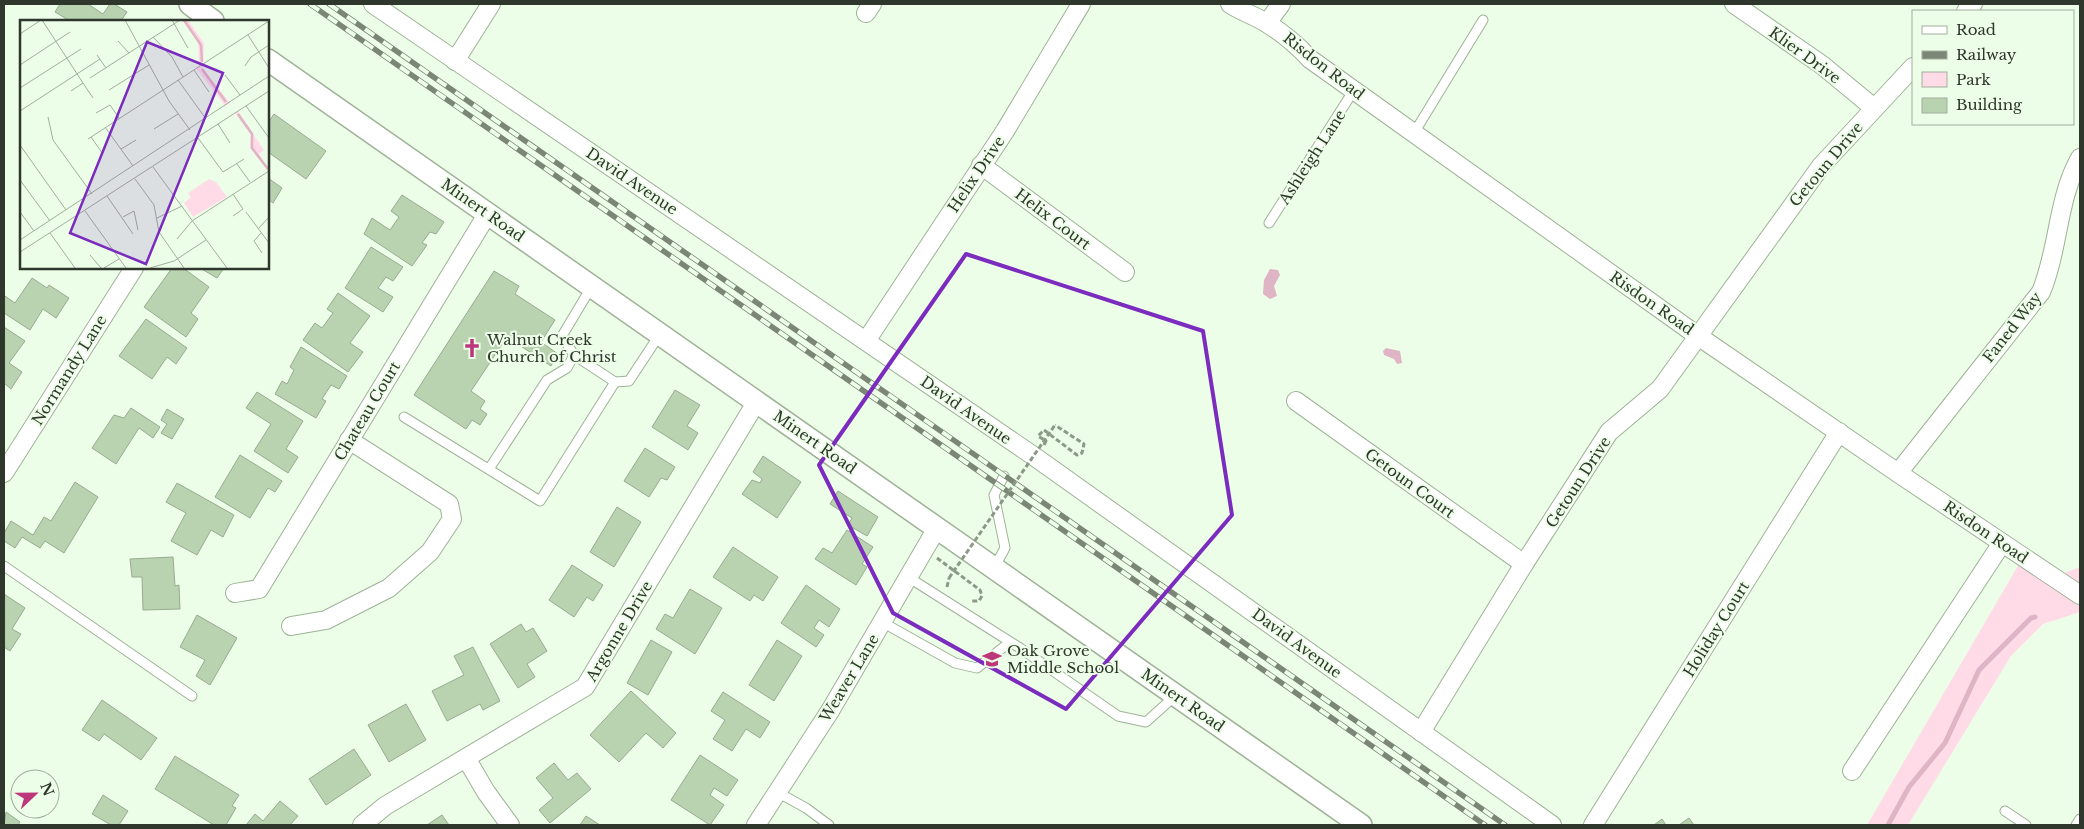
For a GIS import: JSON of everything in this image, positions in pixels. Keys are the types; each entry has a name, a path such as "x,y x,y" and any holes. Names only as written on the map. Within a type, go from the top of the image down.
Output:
{"street":[{"path":"190,4 212,20"},
{"name":"David Avenue","path":"373,4 1034,457 1552,825"},
{"path":"455,61 491,4"},
{"name":"Helix Drive","path":"866,341 1005,131 1081,4"},
{"name":"Risdon Road","path":"1230,4 1242,13 1267,23 1298,46 1310,59 1698,336 1898,474 2080,595"},
{"path":"1267,23 1281,4"},
{"name":"Klier Drive","path":"1734,4 1822,65 1874,108"},
{"name":"Minert Road","path":"269,61 1361,825"},
{"name":"Getoun Drive","path":"1421,732 1524,564 1609,432 1660,389 1821,166 1912,68"},
{"name":"Faned Way","path":"1898,474 2041,292 2050,271 2071,175 2080,158"},
{"name":"Helix Court","path":"981,165 1124,272"},
{"name":"Chateau Court","path":"235,593 259,589 488,213"},
{"name":"Normandy Lane","path":"4,473 133,269"},
{"name":"Argonne Drive","path":"362,825 385,806 585,687 757,401"},
{"name":"Getoun Court","path":"1296,401 1524,564"},
{"name":"Holiday Court","path":"1593,825 1839,432"},
{"path":"291,626 326,620 389,588 430,552 452,519 449,504 350,440"},
{"name":"Weaver Lane","path":"756,825 830,711 937,528"},
{"path":"1852,771 2002,543"},
{"path":"466,758 486,792 510,825"}],"lane":[{"path":"1414,133 1483,20"},
{"name":"Ashleigh Lane","path":"1270,223 1354,90"},
{"path":"592,286 562,336 574,355 615,382 629,381 660,334"},
{"path":"489,469 547,380 567,368 574,355"},
{"path":"404,416 540,501 615,382"},
{"path":"994,568 1004,548 994,496 1004,476"},
{"path":"4,566 192,696"},
{"path":"908,577 1010,642 1118,716 1146,722 1175,695"},
{"path":"882,622 955,663 977,668 1010,642"},
{"path":"777,792 806,808 829,825"},
{"path":"2005,811 2026,825"},
{"path":"2076,825 2080,819"}],"path":[{"path":"953,590 946,586 949,578 1055,425 1084,444 1082,453 1077,455 1044,430 1038,436 1046,442 1034,457"},
{"path":"924,549 980,590 982,596 979,601 973,602 966,598"}],"highlighted area":[{"path":"966,254 1203,331 1232,515 1066,709 893,613 819,465"}],"green space":[{"path":"2023,557 2053,577 2080,567 2080,612 2043,624 2011,656 1908,825 1867,825"}],"shaded area":[{"path":"1270,269 1278,270 1280,275 1274,286 1277,296 1270,299 1263,294 1264,280"},
{"path":"1386,348 1400,351 1402,363 1397,364 1394,359 1384,355 1383,351"}],"building":[{"path":"60,4 88,4 103,14 110,4 114,4 127,12 122,20 68,20 55,12"},
{"path":"274,114 326,151 306,179 269,153 269,122"},
{"path":"269,179 282,188 273,203 269,200"},
{"path":"402,195 444,222 436,234 430,232 422,243 427,245 412,266 364,234 372,218 390,230 399,217 391,211"},
{"path":"371,247 403,267 393,281 386,277 378,288 393,297 383,312 345,288"},
{"path":"171,269 184,269 209,287 191,313 198,319 186,337 144,307"},
{"path":"202,269 223,269 217,278"},
{"name":"Walnut Creek Church of Christ","path":"494,271 519,286 515,294 555,320 541,342 558,354 551,366 507,337 471,391 485,401 480,409 487,414 480,425 472,420 466,429 414,395"},
{"path":"32,278 47,288 49,285 69,298 56,318 43,309 30,330 4,313 4,298 5,296 15,303"},
{"path":"338,293 370,316 350,343 363,352 348,372 303,340 315,323 322,328 333,313 327,309"},
{"path":"146,319 187,348 176,364 167,357 152,379 119,356"},
{"path":"4,327 25,341 9,363 22,372 11,389 4,383"},
{"path":"301,347 347,376 339,389 331,385 322,399 326,401 316,418 275,394 282,381 287,384 294,370 290,367"},
{"path":"675,390 700,405 687,426 698,433 688,450 652,427"},
{"path":"257,392 303,421 286,449 298,457 288,473 254,451 271,424 246,408"},
{"path":"131,408 160,427 153,438 139,428 116,464 92,448 114,415 124,418"},
{"path":"167,409 184,419 172,439 161,433 167,424 161,420"},
{"path":"645,448 675,467 667,480 661,478 649,497 624,481"},
{"path":"240,455 282,481 275,492 268,488 250,518 215,497"},
{"path":"763,456 801,482 777,518 742,494 752,480 760,483 762,479 753,472"},
{"path":"75,482 98,497 64,553 45,541 40,548 22,537 15,548 4,541 4,533 11,521 33,535 44,517 51,521"},
{"path":"177,483 234,515 223,537 211,530 197,555 171,541 186,513 166,502"},
{"path":"838,491 878,517 867,536 848,525 852,518 830,504"},
{"path":"617,507 641,522 614,567 590,552"},
{"path":"847,530 873,547 862,564 867,567 856,585 815,559 823,548 832,553"},
{"path":"733,547 778,577 763,601 754,595 750,601 713,577"},
{"path":"173,557 175,586 179,585 180,609 143,610 142,577 132,577 130,559"},
{"path":"572,565 603,585 593,601 587,597 574,617 549,600"},
{"path":"806,585 840,609 829,627 819,620 814,628 824,635 816,647 781,623"},
{"path":"690,589 722,608 695,654 656,629 665,614 673,618"},
{"path":"4,594 25,608 12,629 21,634 10,651 4,647"},
{"path":"197,615 237,638 210,685 196,676 205,660 180,647"},
{"path":"521,624 526,632 533,628 547,651 527,664 535,677 518,688 490,644"},
{"path":"651,640 672,652 648,695 627,683"},
{"path":"777,640 802,656 774,701 749,685"},
{"path":"473,647 500,701 483,710 480,704 447,721 432,691 464,675 454,656"},
{"path":"631,691 676,733 663,748 646,733 619,762 590,735"},
{"path":"723,692 770,722 760,738 746,729 732,751 713,739 725,720 711,711"},
{"path":"102,700 157,738 141,760 104,734 99,741 82,730"},
{"path":"406,704 426,740 389,762 368,725"},
{"path":"354,749 371,775 326,805 309,779"},
{"path":"700,755 738,780 727,796 714,788 710,795 724,805 710,825 671,800"},
{"path":"175,756 239,795 232,806 236,808 226,825 214,825 155,789"},
{"path":"554,763 568,780 577,773 591,789 550,823 539,810 553,798 536,778"},
{"path":"103,795 128,811 119,825 111,825 92,814"},
{"path":"280,801 298,816 290,825 246,825 255,814 263,821"},
{"path":"6,812 10,815 10,819 16,819 20,822 18,825 4,825"},
{"path":"442,815 449,825 427,825"},
{"path":"586,816 600,825 580,825"},
{"path":"1689,818 1694,825 1679,825"},
{"path":"1662,819 1666,825 1654,825"}],"waterway":[{"path":"1888,825 1909,787 1945,743 1979,670 2031,618 2035,617"}],"railway":[{"path":"310,4 1485,825"},
{"path":"329,4 1505,825"}],"place":[{"name":"Walnut Creek Church of Christ","path":"472,348"},
{"name":"Oak Grove Middle School","path":"992,659"}]}
